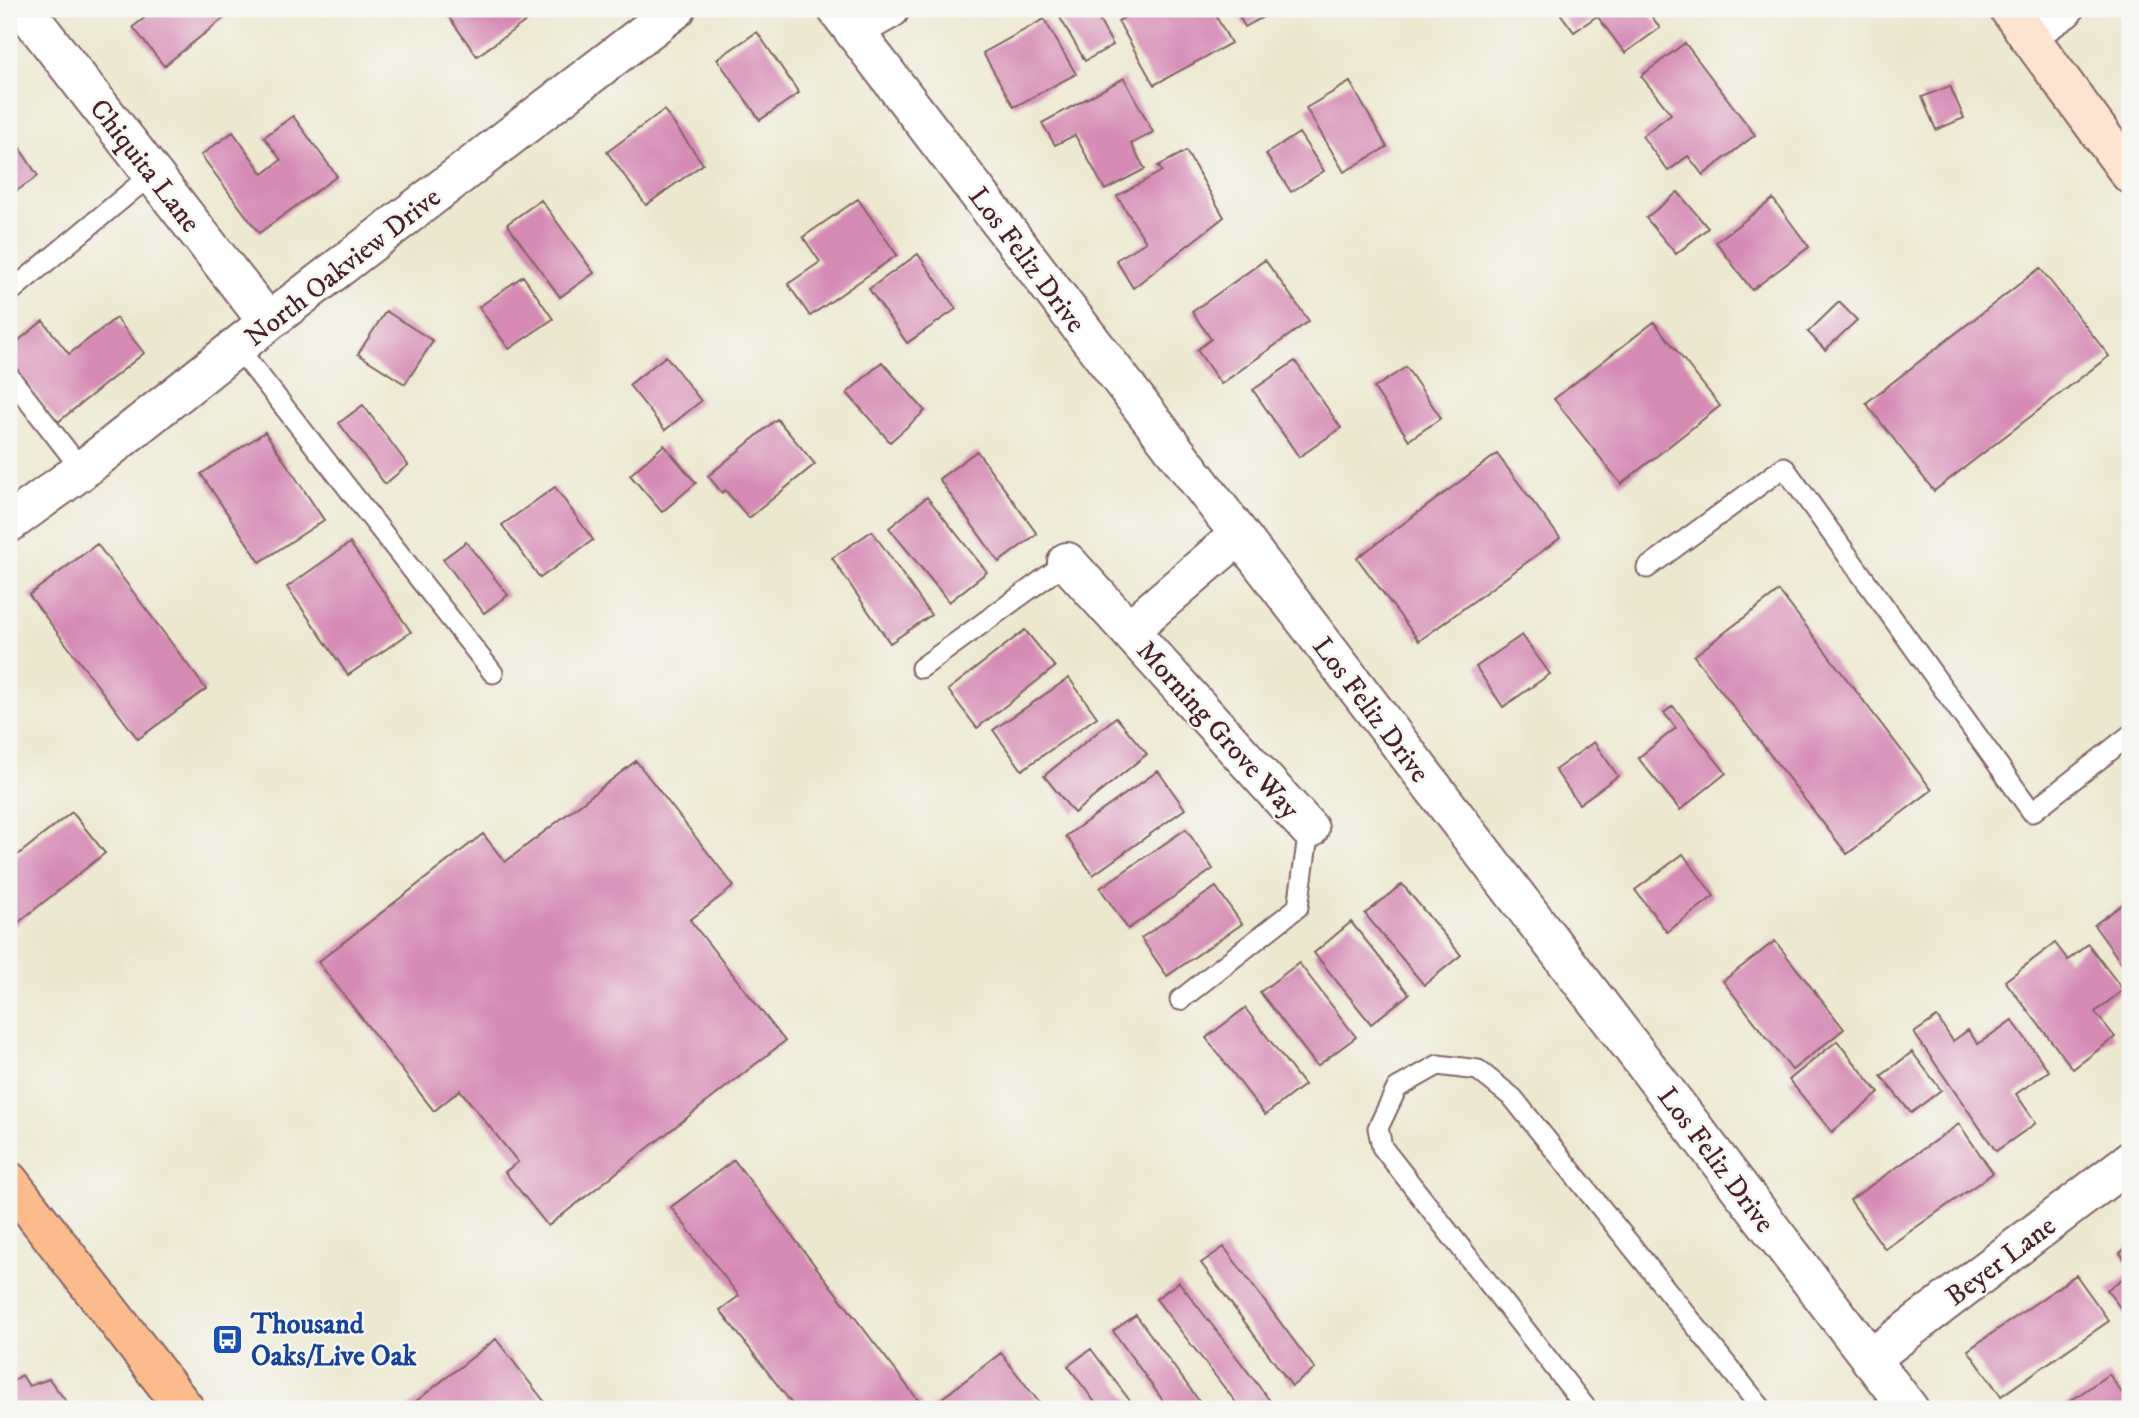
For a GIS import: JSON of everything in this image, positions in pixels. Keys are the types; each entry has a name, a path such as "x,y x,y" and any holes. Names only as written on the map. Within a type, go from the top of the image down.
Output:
{"main road":[{"path":"2018,21 2130,174"},
{"path":"9,1181 185,1409"}],"street":[{"name":"Chiquita Lane","path":"24,9 268,322"},
{"name":"North Oakview Drive","path":"9,523 82,470 268,322 676,9"},
{"path":"845,19 890,9"},
{"path":"2018,21 2064,9"},
{"name":"Los Feliz Drive","path":"845,19 1909,1409"},
{"name":"Morning Grove Way","path":"1129,630 1239,535"},
{"name":"Morning Grove Way","path":"1067,562 1308,829"},
{"name":"Beyer Lane","path":"1870,1359 2130,1161"}],"lane":[{"path":"9,293 152,174"},
{"path":"237,347 493,673"},
{"path":"9,376 82,470"},
{"path":"1647,568 1784,467 2032,812 2130,735"},
{"path":"921,668 1067,562"},
{"path":"1180,1000 1298,906 1308,829"},
{"path":"1587,1409 1382,1147 1378,1128 1397,1088 1437,1065 1478,1070 1513,1098 1762,1409"}],"building":[{"path":"156,9 235,9 164,66 133,27"},
{"path":"443,9 543,9 477,56"},
{"path":"1067,9 1093,9 1113,45 1085,61 1058,14"},
{"path":"1141,9 1212,9 1231,43 1154,85 1118,21"},
{"path":"1235,9 1278,9 1245,27"},
{"path":"1557,9 1646,9 1660,28 1625,53 1597,16 1574,32"},
{"path":"1044,19 1076,74 1014,107 983,53"},
{"path":"757,32 799,93 760,120 717,59"},
{"path":"1685,43 1755,135 1703,175 1688,156 1668,171 1642,136 1671,114 1641,76"},
{"path":"1124,78 1153,132 1131,144 1145,169 1105,190 1075,135 1055,145 1042,123"},
{"path":"1350,82 1387,147 1344,172 1306,108"},
{"path":"1950,86 1964,118 1936,130 1922,97"},
{"path":"664,110 703,164 646,205 607,152"},
{"path":"293,116 337,176 259,233 201,155 233,132 263,174 281,160 264,137"},
{"path":"9,132 38,176 9,196"},
{"path":"1299,133 1324,171 1291,192 1266,154"},
{"path":"1186,151 1224,217 1133,288 1116,260 1146,242 1117,196 1162,171 1158,166"},
{"path":"1678,192 1708,228 1676,254 1646,218"},
{"path":"858,199 897,255 810,316 788,284 820,262 803,237"},
{"path":"1773,199 1809,247 1752,290 1716,242"},
{"path":"541,200 594,273 560,297 507,224"},
{"path":"918,254 956,309 907,343 869,289"},
{"path":"1265,260 1309,321 1221,384 1197,350 1211,339 1192,312"},
{"path":"2040,268 2109,356 1934,491 1866,403"},
{"path":"523,276 553,319 509,349 479,307"},
{"path":"1839,302 1857,320 1825,350 1808,332"},
{"path":"386,311 433,341 405,384 358,354"},
{"path":"116,318 144,353 58,422 9,360 9,348 43,321 69,354"},
{"path":"1654,322 1720,406 1621,484 1554,399"},
{"path":"666,356 701,401 665,430 629,385"},
{"path":"1295,361 1341,428 1299,457 1253,390"},
{"path":"882,362 925,411 890,442 847,393"},
{"path":"1406,367 1441,418 1409,440 1374,388"},
{"path":"363,405 408,465 385,484 339,423"},
{"path":"777,419 815,464 749,518 725,490 722,493 708,476"},
{"path":"265,432 324,520 260,562 201,474"},
{"path":"664,445 696,483 662,512 630,475"},
{"path":"977,451 1037,534 999,562 939,479"},
{"path":"1497,454 1560,538 1419,641 1357,558"},
{"path":"555,487 593,540 540,578 502,525"},
{"path":"927,497 987,572 949,602 889,528"},
{"path":"872,531 931,615 890,643 832,558"},
{"path":"466,542 508,595 484,613 443,559"},
{"path":"350,543 411,632 348,675 287,587"},
{"path":"97,544 206,689 138,739 29,595"},
{"path":"1779,591 1932,790 1847,854 1694,656"},
{"path":"1025,630 1055,667 977,728 948,690"},
{"path":"1522,635 1550,674 1503,707 1476,667"},
{"path":"1069,678 1097,717 1022,770 993,730"},
{"path":"1673,706 1726,773 1680,810 1638,758 1676,728 1664,713"},
{"path":"1116,717 1147,754 1074,813 1044,776"},
{"path":"1594,742 1618,776 1579,804 1555,770"},
{"path":"636,761 734,886 690,920 785,1041 548,1226 505,1172 518,1162 460,1090 434,1111 318,962 483,834 505,862"},
{"path":"1158,771 1185,809 1093,875 1066,836"},
{"path":"72,812 105,853 9,930 9,862"},
{"path":"1186,829 1213,869 1128,929 1100,888"},
{"path":"1683,854 1714,896 1667,932 1635,890"},
{"path":"1402,884 1461,955 1424,985 1365,914"},
{"path":"1216,887 1242,924 1167,976 1141,938"},
{"path":"2130,899 2130,975 2094,925"},
{"path":"1351,922 1409,994 1371,1024 1314,953"},
{"path":"1775,941 1844,1029 1792,1070 1723,981"},
{"path":"2055,943 2068,960 2088,944 2123,990 2095,1012 2115,1037 2073,1069 2005,981"},
{"path":"1299,963 1356,1037 1317,1066 1260,992"},
{"path":"1245,1008 1304,1085 1265,1115 1206,1038"},
{"path":"1937,1017 1953,1041 1968,1030 1978,1044 2012,1020 2049,1071 2016,1094 2036,1123 1996,1151 1914,1033"},
{"path":"1837,1041 1879,1093 1832,1132 1789,1080"},
{"path":"1912,1052 1941,1090 1911,1113 1881,1076"},
{"path":"1959,1124 1993,1173 1885,1249 1850,1200"},
{"path":"734,1160 925,1409 796,1409 720,1310 739,1296 671,1207"},
{"path":"2130,1245 2130,1267 2120,1253"},
{"path":"1224,1247 1315,1369 1292,1386 1201,1263"},
{"path":"2130,1273 2130,1321 2107,1290"},
{"path":"2076,1275 2109,1321 2001,1396 1968,1350"},
{"path":"1179,1282 1271,1402 1262,1409 1241,1409 1156,1299"},
{"path":"1136,1315 1205,1409 1169,1409 1113,1331"},
{"path":"496,1339 550,1409 406,1409"},
{"path":"1091,1349 1136,1409 1100,1409 1068,1366"},
{"path":"1001,1353 1044,1409 928,1409"},
{"path":"2109,1374 2130,1409 2059,1409"},
{"path":"22,1375 29,1386 49,1379 72,1409 9,1409 9,1384"}],"place":[{"name":"Thousand Oaks/Live Oak","path":"228,1339"}]}
